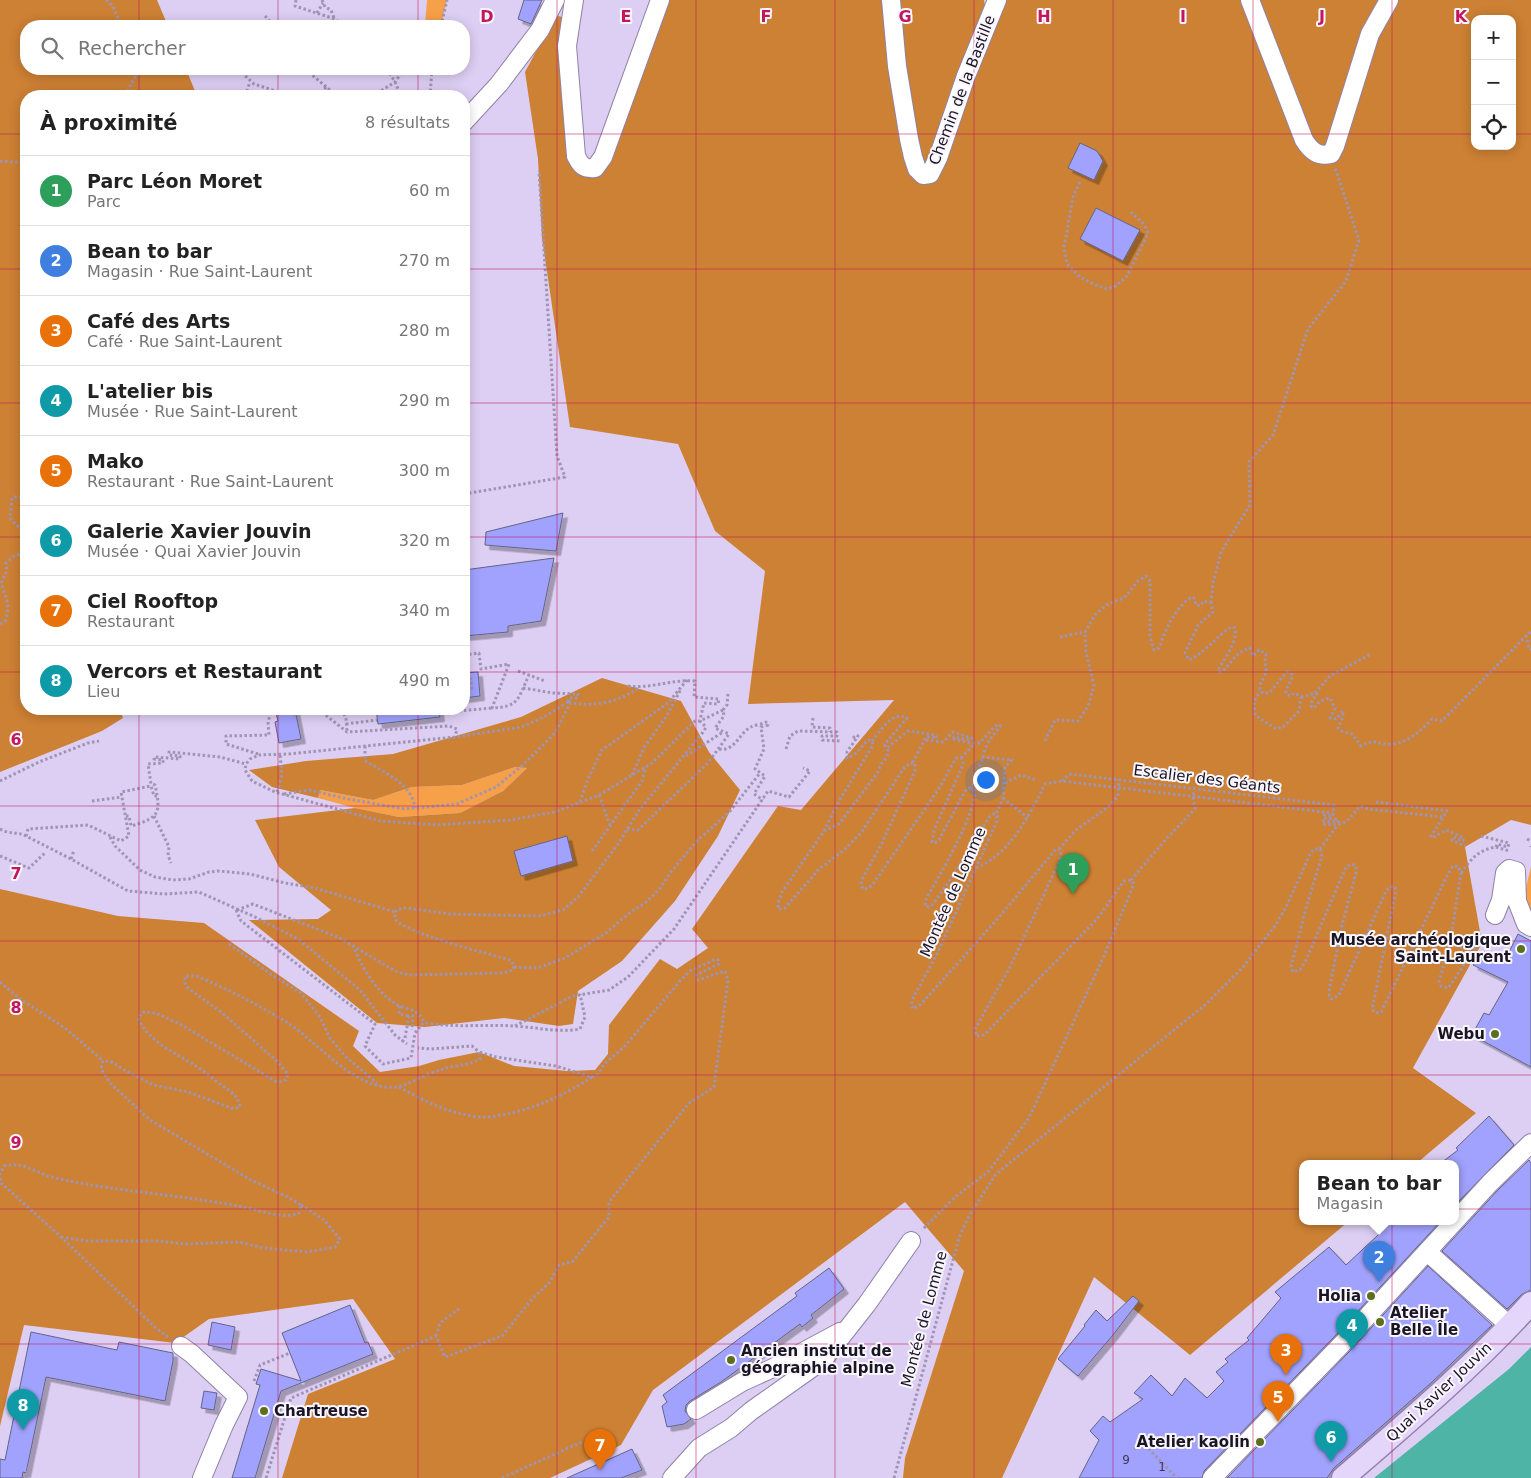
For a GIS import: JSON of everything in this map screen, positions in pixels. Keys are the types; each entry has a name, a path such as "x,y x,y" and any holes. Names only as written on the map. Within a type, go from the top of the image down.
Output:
{"main road":[{"name":"Quai Xavier Jouvin","path":"1343,1478 1443,1391 1531,1303"}],"street":[{"path":"470,115 499,84 540,30 555,0"},
{"path":"574,0 567,46 576,156 580,165 586,169 594,168 603,158 660,0"},
{"name":"Chemin de la Bastille","path":"891,0 897,66 912,157 917,169 923,175 927,175 930,174 938,158 966,76 997,0"},
{"path":"1250,0 1304,140 1312,151 1323,156 1331,154 1370,34 1388,0"},
{"path":"1495,915 1502,900 1505,873 1508,869 1516,871 1517,901 1526,924 1531,927"},
{"path":"1459,1217 1531,1143"},
{"path":"1212,1478 1342,1345 1452,1225"},
{"path":"672,1478 699,1448 731,1428 751,1411 823,1360 848,1329 911,1241"},
{"path":"1428,1251 1510,1326"},
{"path":"696,1410 742,1382 848,1329"},
{"path":"181,1346 238,1396 202,1478"}],"path":[{"path":"106,0 112,5 119,20"},
{"path":"296,0 296,6 334,19"},
{"path":"442,20 447,0"},
{"path":"317,13 322,1"},
{"path":"322,1 331,10 334,19"},
{"path":"264,16 269,20"},
{"path":"128,90 136,76 139,75"},
{"path":"244,75 250,82 273,90"},
{"path":"312,75 330,90"},
{"path":"391,75 399,90"},
{"path":"383,90 396,82 400,75"},
{"path":"430,90 432,75"},
{"path":"247,90 250,82"},
{"path":"325,86 326,90"},
{"path":"1302,697 1299,711 1283,727 1276,728 1255,715 1254,701 1260,691 1259,685 1266,669 1264,662 1266,654 1259,650 1253,656 1250,648 1243,650 1232,658 1224,671 1220,672 1218,670 1231,646 1236,631 1235,628 1232,627 1221,634 1200,655 1189,660 1185,653 1198,625 1212,612 1213,583 1221,552 1250,505 1249,462 1273,435 1308,329 1346,281 1359,240 1331,154"},
{"path":"0,160 20,162"},
{"path":"470,493 565,477 557,456 539,171"},
{"path":"1080,182 1073,196 1064,248 1067,264 1080,277 1107,289 1116,286 1127,276 1148,234 1144,224 1130,212"},
{"path":"20,497 12,498 10,514 10,519 20,529"},
{"path":"0,624 5,621 9,603 2,584 7,571 6,563 14,556 20,554"},
{"path":"1045,741 1055,720 1078,721 1088,706 1094,686 1086,652 1085,632 1095,615 1108,604 1124,598 1138,581 1146,576 1150,580 1150,637 1154,650 1159,648 1166,628 1185,601 1191,597 1194,598 1196,605 1200,606 1204,601 1211,602"},
{"path":"1315,693 1317,694 1312,700 1311,706 1314,708 1320,701 1330,698 1335,708 1330,718 1336,719 1343,711 1343,717 1338,728 1352,734 1360,746 1374,741 1390,745 1419,733 1432,719 1442,722 1531,631"},
{"path":"1060,637 1085,632"},
{"path":"1526,634 1529,649 1531,649"},
{"path":"470,654 479,653 481,669 509,664 492,708"},
{"path":"1260,691 1264,694 1270,692 1287,672 1293,676 1286,694 1290,696 1295,693 1302,697 1315,693 1330,676 1372,654"},
{"path":"518,671 545,681"},
{"path":"470,710 512,705 516,702 529,675"},
{"path":"470,678 472,690 470,690"},
{"path":"632,775 644,746 666,717 687,680"},
{"path":"580,802 588,779 602,750 668,703 687,680"},
{"path":"628,686 640,687 687,680 695,681 694,697 719,700 718,704 704,703 700,721"},
{"path":"270,715 268,722 269,735 226,736 226,744 259,755 455,737 522,727 569,703 596,705 628,696 640,687"},
{"path":"282,794 309,790 405,809 457,804 496,787 523,765 556,733 569,703 569,698 578,698 578,694 553,693 523,688"},
{"path":"259,755 250,759 246,764 245,770 252,781 282,794 381,821 435,825 510,820 555,812 599,795 647,766 695,721 700,721 722,710 727,705 728,693"},
{"path":"627,829 638,830 708,763 729,734 715,728 724,716 722,710"},
{"path":"325,715 346,732 449,726 457,729 455,737"},
{"path":"344,715 346,732"},
{"path":"824,831 839,824 869,784 887,757 888,751 884,745 907,718 897,716 892,719 872,741 872,747 839,801 824,831 782,892 778,909 785,908 819,869 844,850 861,832 906,766 914,762 926,737 937,738 938,736 908,731 887,748"},
{"path":"812,718 812,727 830,728 830,732"},
{"path":"346,724 378,720"},
{"path":"395,912 398,909 407,908 443,913 539,916 557,912 568,907 578,898 640,809 706,727 700,721"},
{"path":"719,749 725,750 750,728 766,722 768,725 761,728 764,749 755,769 766,776 754,794 762,800"},
{"path":"914,762 916,765 913,775 880,848 862,879 861,885 864,889 869,888 873,884 940,787 956,758 961,758 975,744 980,743 998,724 1000,726 987,744 972,788 965,791 941,838 934,843 932,837 962,765 963,760 961,758"},
{"path":"681,759 723,731"},
{"path":"786,750 790,736 794,732 837,732 837,736 822,736 822,740 840,741"},
{"path":"926,740 943,742 952,732 972,738 970,740 954,737 954,739 975,744"},
{"path":"853,738 856,734 858,736 848,750 847,758 854,755 866,741 872,741"},
{"path":"0,781 39,762 88,743 99,741"},
{"path":"365,746 365,761 404,786 414,802 414,808"},
{"path":"126,816 129,816 131,826 146,822 154,816 159,807 155,785 151,784 148,763 163,763 163,760 154,760 154,757 180,759 180,756 169,755 169,752 220,757 246,764"},
{"path":"277,792 282,775 280,754"},
{"path":"982,757 1012,760 1005,767 1003,798 996,814"},
{"path":"592,851 642,782 647,766"},
{"path":"516,1026 568,998 580,994 600,992 615,986 628,977 668,936 706,886 768,791 789,797 810,771 803,768"},
{"path":"514,967 538,968 566,958 606,933 628,914 645,903 659,890 670,873 697,841 730,811 760,773"},
{"path":"1062,781 1070,774"},
{"path":"1070,774 1070,782"},
{"name":"Escalier des Géants","path":"1070,774 1324,804"},
{"path":"1004,784 1021,775 1036,780"},
{"path":"1080,783 1081,775"},
{"path":"1088,784 1089,776"},
{"path":"1099,785 1100,777"},
{"path":"1108,786 1109,778"},
{"path":"1119,779 1118,796 1108,807 1076,830 1059,849 1061,852 1059,862 1010,967 975,1029 976,1036 984,1035 1097,920 1124,881 1131,880 1167,838 1195,810 1194,788"},
{"path":"976,868 993,859 1008,843 1028,818 1045,784 1062,781 1333,813"},
{"path":"1127,789 1128,781"},
{"path":"1137,790 1138,782"},
{"path":"1146,791 1147,783"},
{"path":"1156,792 1157,784"},
{"path":"1165,793 1166,785"},
{"path":"26,836 28,829 88,825 121,841 129,836 121,792 151,786 154,796 157,796"},
{"path":"1174,786 1174,794"},
{"path":"1184,787 1184,795"},
{"name":"Montée de Lomme","path":"972,788 975,793 967,818 948,860 926,899 925,906 929,907 933,904 956,873 990,816 996,814 997,821 938,952 911,1002 913,1009 921,1004 994,923 1052,852 1059,849"},
{"path":"1202,798 1204,790"},
{"path":"1212,799 1213,791"},
{"path":"1221,800 1222,792"},
{"path":"1230,801 1231,793"},
{"path":"1240,794 1240,802"},
{"path":"599,795 610,826"},
{"path":"1248,803 1249,795"},
{"path":"1258,804 1259,796"},
{"path":"92,801 122,797"},
{"path":"1268,806 1269,797"},
{"path":"1003,798 1028,818"},
{"path":"1277,807 1278,798"},
{"path":"1286,808 1287,800"},
{"path":"1296,809 1297,801"},
{"path":"1305,810 1306,802"},
{"path":"1376,802 1445,810 1447,811 1430,836 1432,838 1446,830 1464,838 1463,841 1453,837 1452,840 1465,846"},
{"path":"1314,811 1315,803"},
{"path":"1382,803 1381,810 1443,817"},
{"path":"1323,812 1324,804 1334,805 1333,816 1324,815 1324,818 1338,819 1338,822 1323,821 1323,824 1338,825"},
{"path":"1392,804 1392,811"},
{"path":"1400,812 1401,805"},
{"name":"Montée de Lomme","path":"894,1478 959,1238 969,1216 996,1174 1206,1004 1259,948 1275,926 1287,905 1310,852 1314,848 1320,849 1338,825 1346,823 1360,806 1381,810"},
{"path":"1410,806 1410,813"},
{"path":"1419,815 1420,808"},
{"path":"1428,816 1429,809"},
{"path":"1437,816 1438,810"},
{"path":"154,816 169,847 168,855 171,863"},
{"path":"0,829 9,834 20,833 128,891 164,894 199,892 298,939 360,990 395,1035 407,1044"},
{"path":"110,836 114,846 140,870 155,877 173,880 189,879 205,873 218,871 250,874 285,883 316,888 395,912"},
{"path":"1477,945 1448,988 1441,986 1439,981 1450,943 1461,873 1473,857 1489,848 1496,847 1497,844 1508,847 1509,843 1482,836"},
{"path":"1496,847 1509,851"},
{"path":"1320,849 1322,856 1290,967 1293,972 1300,970 1346,867 1352,864 1356,866 1329,991 1329,996 1332,999 1336,997 1386,891 1394,886 1396,890 1373,1005 1375,1013 1381,1012 1453,866 1458,866 1461,873"},
{"path":"71,859 74,850"},
{"path":"0,856 29,868 46,852"},
{"path":"911,1241 955,1197 989,1172 1029,1118 1131,894 1134,884 1131,880"},
{"path":"236,910 253,904 340,938 396,971 408,975 503,973 511,972 514,967"},
{"path":"236,910 241,921 376,1024 365,1046 383,1064 411,1058 415,1033 424,1022"},
{"path":"395,912 395,919 403,927 510,960 514,967"},
{"path":"1450,943 1473,951"},
{"path":"229,944 301,993 320,1017 330,1038 346,1057 380,1085"},
{"path":"353,944 360,961 385,996 400,1006 416,1012 424,1022 436,1025 516,1026 542,1030 570,1031 580,1029 585,1018 580,994"},
{"path":"0,982 20,999 65,1028 103,1061 110,1061 154,1085 188,1092 234,1109 240,1107 239,1100 232,1093 195,1065 157,1042 138,1018 143,1012 155,1013 180,1024 275,1081 282,1082 286,1080 288,1074 277,1061 221,1012 188,988 185,983 185,976 197,976 252,1002 305,1035 343,1067 365,1081 398,1087 426,1102 458,1113 482,1118 535,1107 564,1094 598,1074 604,1064 625,1046 680,980 690,971 711,960 718,960 719,964 696,975 698,980 724,971 728,980 714,1087 689,1103 609,1202 609,1216 603,1224 572,1262 559,1265 549,1283 532,1299 502,1336 445,1357 436,1336 440,1323 460,1308"},
{"path":"400,1006 399,1014 413,1016 412,1030"},
{"path":"402,1042 405,1038 409,1016"},
{"path":"418,1048 472,1046 479,1052 496,1057 556,1066 592,1078"},
{"path":"398,1087 448,1067 472,1064 480,1059 479,1052"},
{"path":"60,1236 88,1241 159,1241 185,1244 238,1242 264,1248 307,1252 336,1247 340,1239 324,1220 301,1205 251,1180 150,1120 105,1077 101,1069 103,1061"},
{"path":"181,1346 158,1329 1,1183 0,1174 4,1166 15,1164 50,1176 165,1196 216,1202 280,1215 292,1216 299,1213 301,1205"},
{"path":"989,1172 996,1174"},
{"path":"266,1478 291,1398 436,1336"},
{"path":"254,1381 260,1365 290,1353"},
{"path":"502,1478 584,1440"},
{"path":"1134,1449 1142,1442 1177,1478"},
{"path":"27,1478 28,1467"}],"shaded area":[{"path":"0,0 157,0 165,20 20,20 20,75 188,75 195,90 20,90 20,715 122,715 123,718 102,731 0,772"},
{"path":"427,0 447,0 442,20 425,20"},
{"path":"660,0 984,0 985,6 989,0 1531,0 1531,825 1511,820 1465,847 1482,943 1413,1068 1476,1113 1421,1160 1299,1160 1299,1225 1344,1225 1190,1355 1094,1277 1002,1478 903,1478 905,1458 964,1271 905,1202 653,1390 621,1445 550,1478 282,1478 308,1394 395,1359 353,1299 209,1319 175,1343 24,1325 0,1426 0,889 118,916 204,923 359,1031 353,1046 380,1072 419,1066 479,1052 514,1066 567,1071 595,1070 608,1054 609,1025 660,959 677,969 708,948 692,929 778,806 801,810 894,700 748,704 765,571 715,531 678,444 570,427 542,238 538,159 525,72 554,18 562,17 576,156 595,168"},
{"path":"602,678 681,701 709,752 740,790 718,836 675,901 622,961 578,991 573,1024 559,1026 504,1018 425,1027 377,1023 249,920 318,919 331,910 279,867 255,820 355,808 399,817 460,813 503,791 527,768 515,767 462,785 412,787 373,800 320,790 318,798 272,787 249,770 306,761 393,754 521,717"},
{"path":"515,767 527,768 503,791 460,813 399,817 318,798 320,790 373,800 412,787 462,785"},
{"path":"1531,866 1531,914 1526,907 1526,888"},
{"path":"1531,1347 1531,1478 1374,1478 1509,1369"}],"building":[{"path":"524,0 542,0 531,24 518,19"},
{"path":"1080,143 1097,151 1103,161 1094,180 1068,168"},
{"path":"1096,208 1140,230 1123,261 1080,239"},
{"path":"563,513 556,551 485,545 486,532"},
{"path":"554,558 541,621 508,626 508,632 470,635 470,569"},
{"path":"478,672 480,696 470,697 470,673"},
{"path":"276,715 296,715 301,739 279,743 275,722 278,721"},
{"path":"377,715 440,715 440,717 378,724"},
{"path":"567,836 573,861 521,876 514,851"},
{"path":"1518,934 1531,941 1531,1067 1472,1035 1484,1013 1489,1015 1508,982 1473,965 1483,951 1496,959 1507,956"},
{"path":"1489,1116 1514,1145 1459,1201 1459,1160 1445,1160 1458,1150 1456,1148"},
{"path":"1529,1160 1531,1163 1531,1290 1522,1294 1507,1309 1442,1251 1498,1190"},
{"path":"1389,1225 1437,1225 1333,1338 1204,1471 1202,1478 1079,1478 1099,1440 1090,1431 1103,1416 1110,1422 1143,1399 1134,1393 1151,1375 1172,1396 1185,1378 1207,1398 1224,1381 1216,1372 1228,1362 1225,1359 1249,1340 1247,1338 1281,1298 1275,1292 1329,1247 1346,1265"},
{"path":"1428,1266 1492,1325 1431,1383 1334,1468 1327,1478 1227,1478 1349,1352"},
{"name":"Ancien institut de géographie alpine","path":"829,1268 844,1289 811,1315 813,1318 802,1327 800,1324 721,1382 690,1401 686,1405 685,1411 691,1419 684,1424 667,1427 662,1406 667,1402 663,1395 797,1296 795,1293"},
{"path":"1133,1296 1139,1301 1078,1376 1058,1359 1096,1310 1107,1321"},
{"name":"Chartreuse","path":"350,1305 365,1343 368,1342 373,1354 281,1391 255,1478 232,1478 260,1385 256,1384 261,1369 301,1381 282,1333"},
{"path":"212,1322 235,1327 231,1350 208,1345"},
{"path":"31,1332 117,1350 119,1342 173,1353 165,1401 46,1377 26,1473 23,1472 22,1478 0,1478 0,1459 5,1460"},
{"path":"204,1391 217,1393 214,1410 201,1408"},
{"path":"632,1449 642,1470 621,1478 567,1478"}],"place":[{"name":"Parc Léon Moret","path":"1073,894"},
{"name":"Musée archéologique Saint-Laurent","path":"1521,949"},
{"name":"Webu","path":"1495,1034"},
{"name":"Bean to bar","path":"1379,1282"},
{"name":"Holia","path":"1371,1296"},
{"name":"Atelier Belle Île","path":"1380,1322"},
{"name":"L'atelier bis","path":"1352,1350"},
{"name":"Ancien institut de géographie alpine","path":"731,1360"},
{"name":"Café des Arts","path":"1286,1375"},
{"name":"Chartreuse","path":"264,1411"},
{"name":"Mako","path":"1278,1422"},
{"name":"Vercors et Restaurant","path":"23,1430"},
{"name":"Atelier kaolin","path":"1260,1442"},
{"name":"Galerie Xavier Jouvin","path":"1331,1462"},
{"name":"Ciel Rooftop","path":"600,1470"}]}
